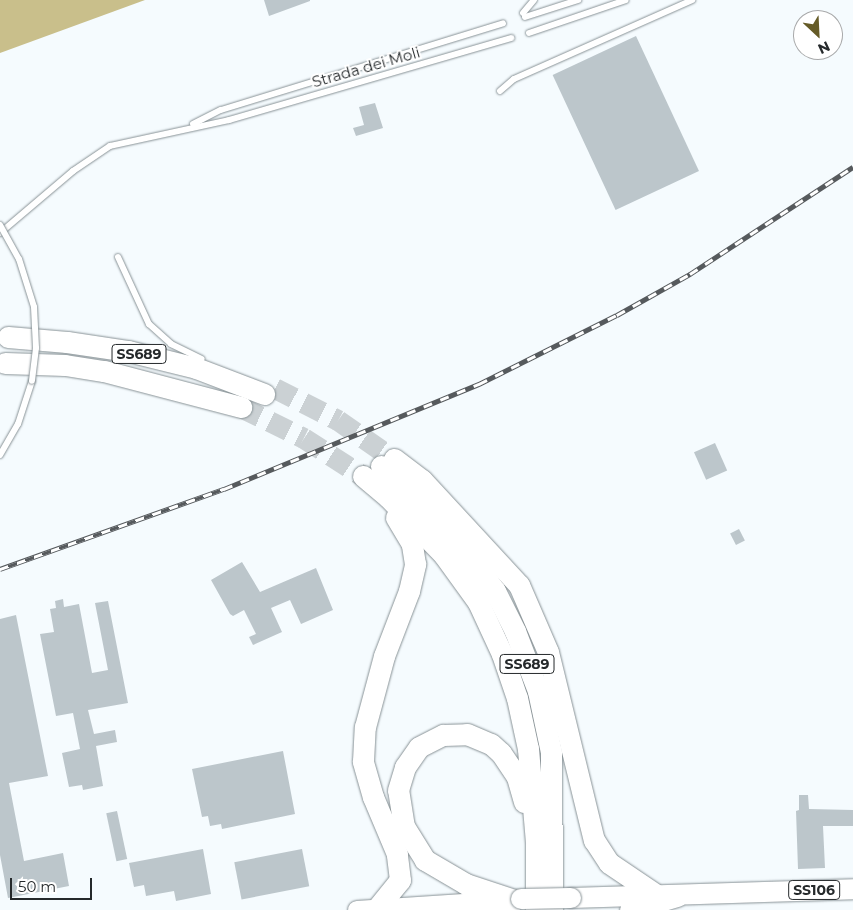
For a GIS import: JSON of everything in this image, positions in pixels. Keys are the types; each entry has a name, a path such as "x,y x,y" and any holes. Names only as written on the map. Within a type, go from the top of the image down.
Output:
{"highway":[{"name":"SS689","path":"8,337 67,342 128,351 196,368 270,391 202,360"},
{"path":"128,351 202,360"},
{"name":"SS689","path":"5,363 65,365 104,371 241,406"},
{"path":"379,467 422,480 519,584 548,652 594,840 609,863 667,896"},
{"path":"378,908 400,880 397,854 373,796 363,762 365,727 384,656 409,591 415,564 412,544 398,520 379,467"},
{"name":"SS689","path":"379,467 388,497 444,555 482,611 517,698 528,749 536,843 523,903"},
{"name":"SS689","path":"379,467 458,541 495,591 518,640 538,692 551,752 552,910"},
{"path":"523,903 466,884 434,866 418,853 404,827 398,804 400,778 411,755 432,739 454,733 467,734 491,744 510,764 517,777 536,843"},
{"path":"630,910 667,896"},
{"path":"490,910 523,903"}],"main road":[{"name":"SS106","path":"523,903 571,898 853,890"},
{"path":"357,910 523,903"}],"lane":[{"path":"534,0 524,15 578,0"},
{"path":"529,33 626,0"},
{"path":"500,91 514,80 692,0"},
{"path":"0,232 73,171 110,146 185,128 221,110 502,23"},
{"name":"Strada dei Moli","path":"185,128 229,120 511,38"},
{"path":"0,225 19,258 34,306 36,348 32,381 18,424 0,455"},
{"path":"118,257 149,324 172,344 202,360"}],"shaded area":[{"path":"0,0 145,0 0,53"}],"building":[{"path":"264,0 310,0 310,1 269,16"},
{"path":"636,36 699,171 616,210 553,75"},
{"path":"375,103 383,128 356,136 353,128 364,125 359,107"},
{"path":"715,443 727,470 706,480 694,452"},
{"path":"739,529 745,541 736,545 730,534"},
{"path":"242,562 260,592 316,568 333,610 301,624 290,600 271,608 282,632 253,645 249,637 256,634 244,610 233,616 230,614 211,580"},
{"path":"63,599 64,607 79,604 92,673 108,670 95,603 108,601 128,703 88,710 94,734 115,730 117,742 96,746 103,786 83,790 82,785 69,787 62,753 80,749 73,713 56,716 40,634 54,632 50,609 56,608 55,601"},
{"path":"16,615 48,776 9,783 24,861 63,853 69,886 8,898 0,855 0,619"},
{"path":"283,751 295,814 222,829 221,824 210,826 208,816 202,817 192,769"},
{"path":"799,795 808,795 809,809 853,810 853,826 823,826 825,868 798,869 796,811 799,810"},
{"path":"117,811 127,859 116,861 106,813"},
{"path":"203,849 211,894 176,901 174,891 146,896 144,885 134,887 129,863"},
{"path":"302,849 309,886 242,899 234,862"}],"tunnel":[{"path":"275,388 338,420 394,459"},
{"path":"241,407 304,438 363,476"}],"railway":[{"path":"0,569 224,489 479,384 617,315 690,274 853,167"}]}
